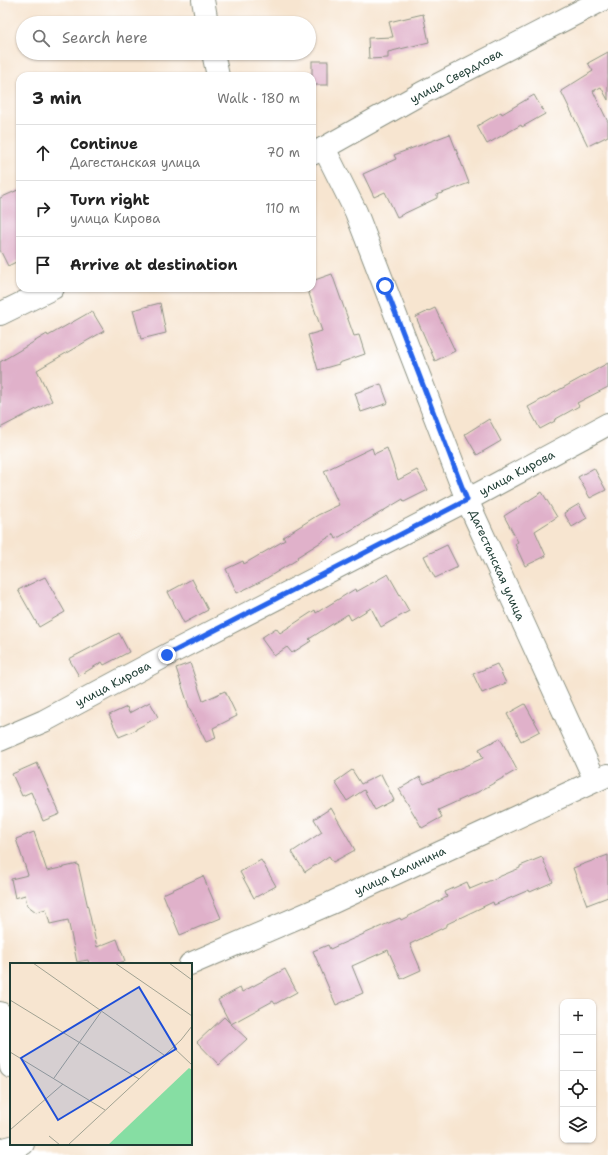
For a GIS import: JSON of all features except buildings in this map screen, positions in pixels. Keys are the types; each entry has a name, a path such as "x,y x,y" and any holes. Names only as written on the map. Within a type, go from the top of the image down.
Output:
{"street":[{"path":"203,0 206,16"},
{"name":"улица Свердлова","path":"318,151 422,93 602,0"},
{"path":"215,60 217,72"},
{"name":"Дагестанская улица","path":"318,151 356,212 467,500 602,777"},
{"path":"0,314 45,292"},
{"name":"улица Кирова","path":"0,740 44,721 167,655 467,500 608,424"},
{"name":"улица Калинина","path":"192,963 329,904 602,777"},
{"path":"0,1013 9,1045 10,1056"},
{"path":"0,1150 19,1145"},
{"path":"26,1145 29,1155"}],"route":[{"path":"167,655 467,500 385,286"}]}
